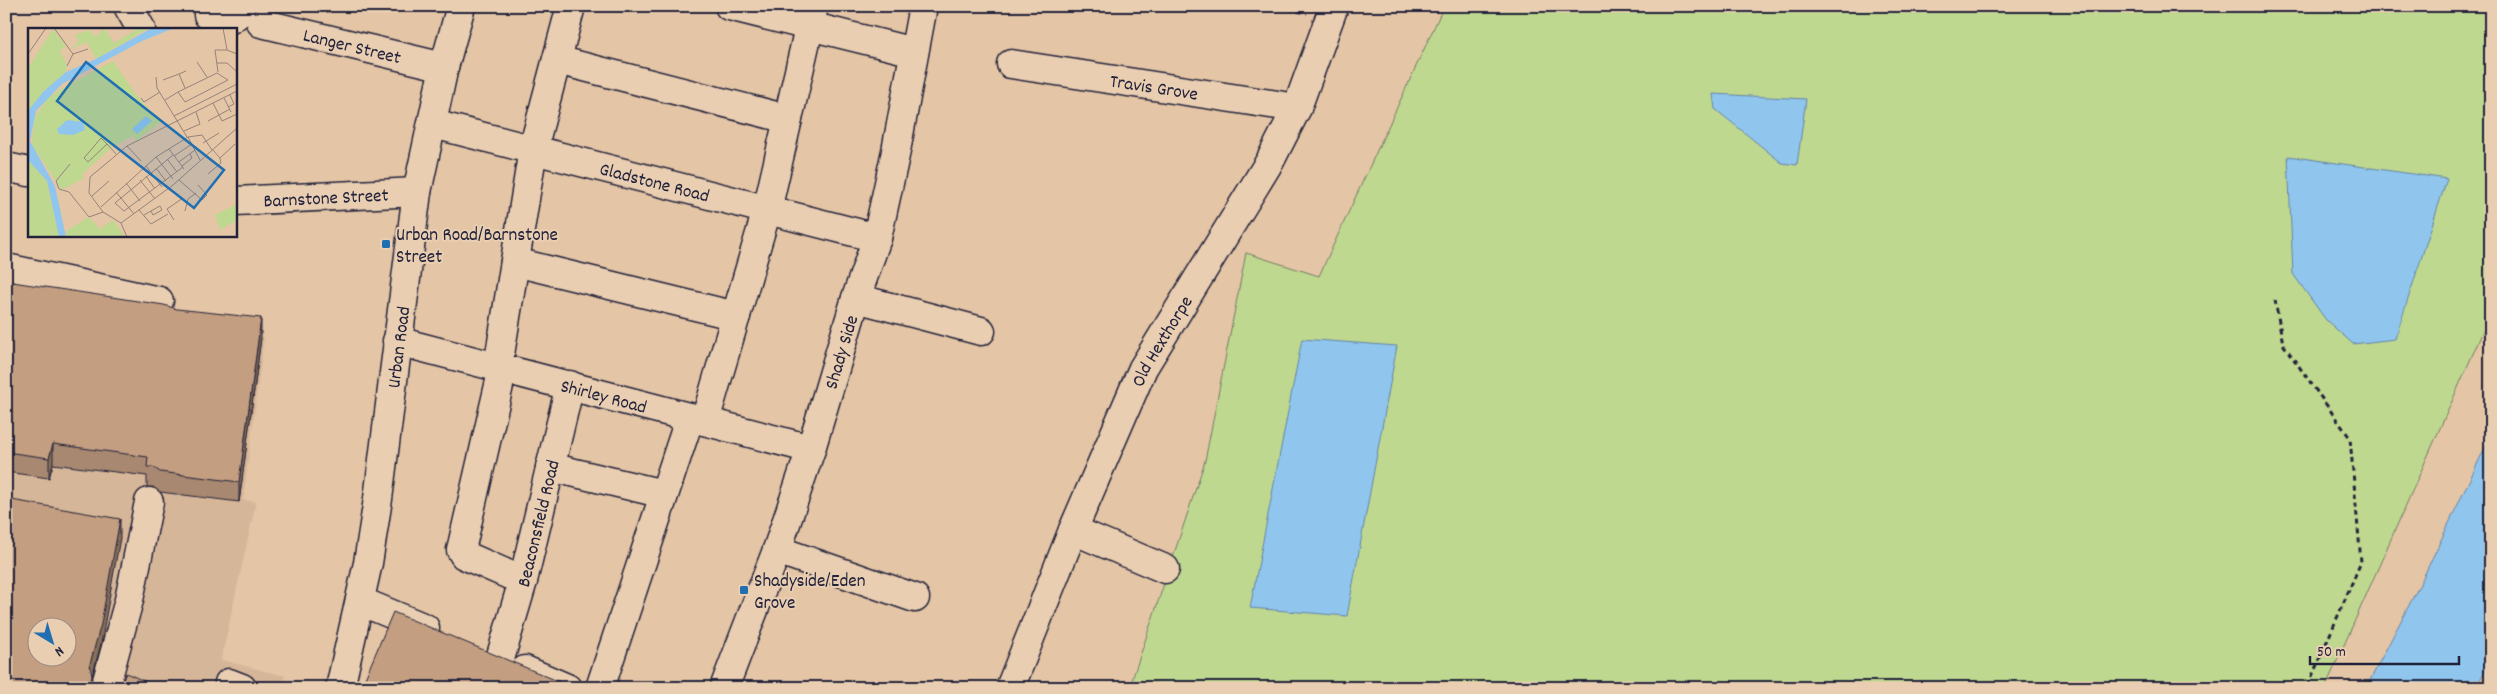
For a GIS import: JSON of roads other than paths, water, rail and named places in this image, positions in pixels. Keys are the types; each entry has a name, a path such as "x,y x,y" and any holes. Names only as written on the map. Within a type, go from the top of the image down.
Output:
{"street":[{"path":"128,6 140,28"},
{"name":"Urban Road","path":"340,688 360,601 378,499 417,192 444,67 461,6"},
{"path":"523,581 464,555 461,550 500,367 534,149 570,6"},
{"path":"728,6 812,17 914,52"},
{"name":"Shady Side","path":"724,688 777,550 811,449 856,298 877,238 896,151 923,6"},
{"name":"Old Hexthorpe","path":"1010,688 1073,530 1144,368 1270,160 1297,108 1332,12"},
{"path":"208,14 231,19 239,13 251,15"},
{"name":"Langer Street","path":"251,15 444,67"},
{"path":"600,688 664,494 698,419 736,316 767,210 812,17"},
{"path":"557,60 788,118"},
{"name":"Travis Grove","path":"1011,64 1297,108"},
{"name":"Gladstone Road","path":"433,124 877,238"},
{"path":"6,168 28,172"},
{"name":"Barnstone Street","path":"236,201 417,192"},
{"path":"515,262 736,316"},
{"path":"6,268 159,301"},
{"path":"856,298 981,331"},
{"name":"Shirley Road","path":"397,341 811,449"},
{"name":"Beaconsfield Road","path":"500,659 523,581 570,385"},
{"path":"550,467 664,494"},
{"path":"105,688 129,600 149,502"},
{"path":"1073,530 1165,569"},
{"path":"777,550 915,598"},
{"path":"360,601 447,637"},
{"path":"474,648 567,688"}],"water":[{"path":"1713,94 1806,99 1797,165 1782,163 1715,109"},
{"path":"2288,156 2447,179 2395,339 2353,344 2326,320 2293,274"},
{"path":"1302,339 1397,346 1347,616 1250,608"},
{"path":"2491,435 2491,658 2476,688 2366,688 2420,584"}],"place":[{"name":"Urban Road/Barnstone Street","path":"386,244"},
{"name":"Shadyside/Eden Grove","path":"744,590"}]}
